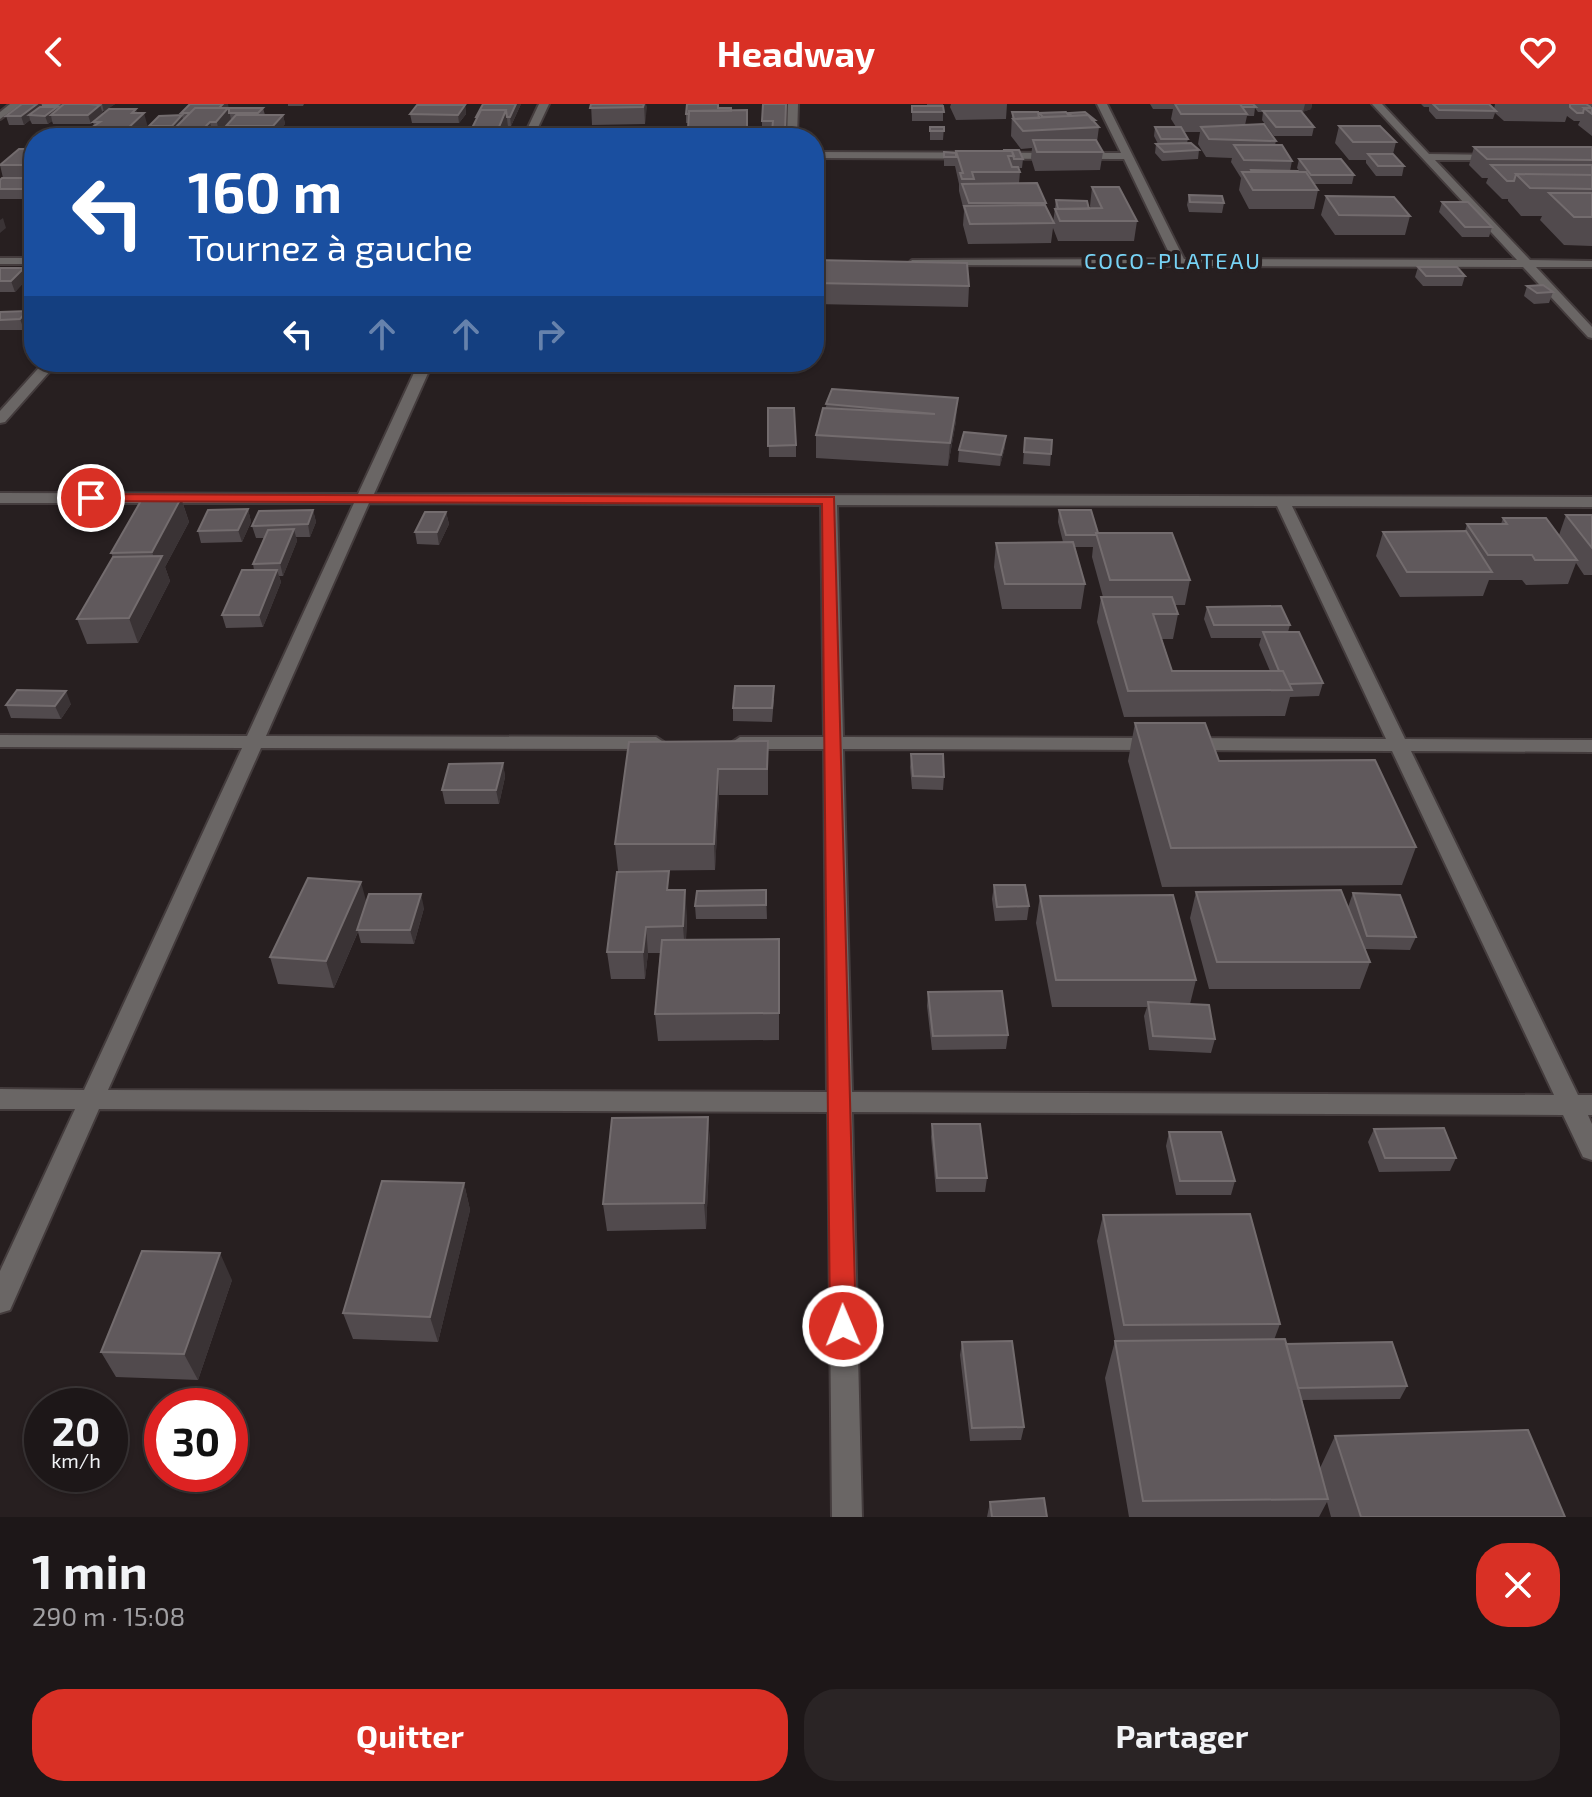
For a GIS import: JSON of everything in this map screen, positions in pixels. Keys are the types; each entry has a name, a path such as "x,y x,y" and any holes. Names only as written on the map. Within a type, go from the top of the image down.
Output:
{"street":[{"path":"0,116 16,104"},
{"path":"533,128 544,104"},
{"path":"792,128 793,104"},
{"path":"1102,104 1180,263"},
{"path":"1377,104 1592,334"},
{"path":"824,155 1127,156"},
{"path":"1427,157 1502,158"},
{"path":"0,261 24,261"},
{"path":"910,262 1592,264"},
{"path":"0,419 42,372"},
{"path":"0,1301 421,372"},
{"path":"0,399 18,399"},
{"path":"0,498 1592,502"},
{"path":"829,500 847,1517"},
{"path":"1282,501 1398,745 1581,1105 1592,1150"},
{"path":"0,741 677,743"},
{"path":"724,743 1592,746"},
{"path":"0,1099 1581,1105"}],"building":[{"path":"22,104 37,104 21,116 6,116"},
{"path":"64,104 100,105 88,115 51,115"},
{"path":"190,104 223,104 219,108 195,108 190,113 181,113"},
{"path":"483,104 516,104 510,117 507,117 506,110 481,110 476,117"},
{"path":"591,104 644,104 643,107 590,108"},
{"path":"687,104 718,104 718,108 731,108 731,111 689,111 686,114"},
{"path":"763,104 786,104 785,128 772,128 773,121 762,121"},
{"path":"1175,104 1240,104 1247,114 1181,114"},
{"path":"1240,104 1253,104 1256,107 1242,107"},
{"path":"1433,104 1489,104 1496,111 1439,110"},
{"path":"1570,104 1586,104 1592,108 1584,108 1583,113 1577,113"},
{"path":"417,105 465,105 458,115 410,114"},
{"path":"912,106 943,106 944,112 912,112"},
{"path":"40,107 57,107 45,116 29,115"},
{"path":"195,108 228,108 216,122 210,122 204,128 175,128"},
{"path":"229,108 263,108 258,113 229,113"},
{"path":"109,109 136,109 132,113 144,113 128,128 91,128 100,122 93,122"},
{"path":"481,110 506,110 499,128 472,128"},
{"path":"747,110 747,128 688,128 689,111"},
{"path":"1263,111 1301,111 1314,127 1276,127"},
{"path":"1012,112 1038,112 1039,118 1014,119"},
{"path":"1066,112 1069,116 1043,117 1039,113"},
{"path":"1085,112 1095,120 1088,115 1072,116 1068,113"},
{"path":"182,115 172,126 149,126 159,116"},
{"path":"236,115 283,115 273,126 226,126"},
{"path":"1088,115 1099,127 1023,131 1013,119"},
{"path":"1264,124 1276,141 1209,139 1201,127"},
{"path":"1339,126 1380,126 1396,142 1353,142"},
{"path":"930,127 944,127 944,131 930,131"},
{"path":"1155,127 1181,127 1188,139 1161,139"},
{"path":"1033,140 1096,140 1103,152 1037,152"},
{"path":"1191,143 1199,150 1164,152 1156,144"},
{"path":"1234,145 1282,145 1292,161 1244,160"},
{"path":"1474,147 1592,147 1592,160 1487,159"},
{"path":"19,149 24,149 24,165 0,165"},
{"path":"1003,150 1019,150 1023,159 1014,159 1012,151"},
{"path":"956,151 1012,151 1014,156 1008,156 1012,167 1018,167 1020,172 972,172 974,179 962,179"},
{"path":"944,152 956,153 956,157 944,157"},
{"path":"1368,154 1393,154 1404,166 1378,166"},
{"path":"1299,159 1341,159 1354,175 1311,175"},
{"path":"1491,165 1592,165 1592,175 1516,174 1514,181 1507,181"},
{"path":"1298,171 1299,172 1252,172"},
{"path":"1242,172 1306,172 1318,190 1253,190"},
{"path":"1516,174 1592,175 1592,189 1530,188"},
{"path":"24,178 24,189 0,189 0,180"},
{"path":"1037,183 1046,203 969,203 962,184"},
{"path":"1092,187 1119,187 1137,221 1060,221 1055,209 1102,208"},
{"path":"1549,193 1592,193 1592,217 1574,217"},
{"path":"1189,195 1222,196 1224,203 1190,202"},
{"path":"1326,196 1394,197 1410,216 1339,215"},
{"path":"1056,200 1087,201 1089,209 1058,209"},
{"path":"1442,202 1468,202 1492,227 1465,227"},
{"path":"1045,205 1054,223 970,224 964,206"},
{"path":"824,260 967,263 969,286 824,283"},
{"path":"1418,267 1457,267 1465,276 1426,276"},
{"path":"0,268 24,268 11,281 0,281"},
{"path":"1543,285 1553,292 1537,293 1527,286"},
{"path":"24,311 24,314 20,319 0,320 0,312"},
{"path":"832,389 958,398 950,443 816,435 823,408 935,414 826,404"},
{"path":"768,408 794,408 796,445 768,446"},
{"path":"964,432 1006,436 1001,455 959,450"},
{"path":"1025,438 1052,440 1051,454 1024,452"},
{"path":"181,498 152,552 111,553 142,499"},
{"path":"248,509 238,530 198,531 208,510"},
{"path":"313,510 308,524 252,526 259,511"},
{"path":"1059,510 1091,510 1098,533 1066,535"},
{"path":"425,512 446,512 437,532 415,532"},
{"path":"1566,515 1592,515 1592,548"},
{"path":"1503,518 1546,518 1577,560 1535,560 1532,555 1488,555 1467,524 1507,524"},
{"path":"294,529 280,563 253,564 268,530"},
{"path":"1466,531 1492,572 1407,572 1383,532"},
{"path":"1096,533 1172,533 1190,580 1110,580"},
{"path":"1073,542 1085,584 1005,584 996,543"},
{"path":"162,556 129,618 77,619 113,557"},
{"path":"242,570 277,570 259,615 222,615"},
{"path":"1101,597 1172,597 1178,614 1153,614 1172,671 1283,671 1292,690 1128,691"},
{"path":"1281,606 1290,625 1214,625 1207,607"},
{"path":"1263,632 1299,632 1323,683 1289,684 1283,671 1279,671"},
{"path":"735,686 774,686 772,708 733,708"},
{"path":"17,690 66,691 55,706 6,705"},
{"path":"1135,723 1205,723 1219,761 1375,760 1416,847 1171,848"},
{"path":"768,741 767,769 718,769 714,844 615,844 629,742"},
{"path":"911,754 943,754 944,777 913,776"},
{"path":"503,763 496,790 442,790 449,764"},
{"path":"669,871 667,890 685,890 683,926 646,927 643,952 607,952 617,872"},
{"path":"308,878 361,882 326,961 270,957"},
{"path":"994,885 1025,885 1029,906 997,907"},
{"path":"766,890 766,905 695,906 697,891"},
{"path":"1341,890 1370,962 1217,962 1196,892"},
{"path":"1353,893 1400,895 1416,937 1367,936"},
{"path":"369,894 421,894 410,930 357,930"},
{"path":"1173,895 1196,980 1056,980 1040,896"},
{"path":"779,939 779,1013 655,1014 662,940"},
{"path":"1002,991 1008,1035 933,1036 928,992"},
{"path":"1148,1002 1209,1005 1215,1039 1153,1036"},
{"path":"708,1117 704,1203 603,1204 612,1118"},
{"path":"932,1124 980,1124 987,1178 937,1178"},
{"path":"1444,1128 1456,1158 1385,1158 1374,1129"},
{"path":"1169,1132 1221,1132 1235,1181 1180,1181"},
{"path":"382,1181 464,1183 430,1317 343,1313"},
{"path":"1250,1214 1280,1324 1124,1325 1103,1215"},
{"path":"142,1251 220,1253 184,1354 101,1352"},
{"path":"1285,1339 1328,1499 1143,1501 1115,1341"},
{"path":"1012,1341 1024,1427 972,1428 962,1342"},
{"path":"1392,1342 1407,1386 1298,1388 1286,1344"},
{"path":"1528,1430 1565,1517 1361,1517 1335,1436"},
{"path":"1044,1498 1047,1517 992,1517 990,1502"}],"district":[{"name":"COCO-PLATEAU","path":"1173,261"}],"route":[{"path":"91,498 829,500 843,1326"}]}
